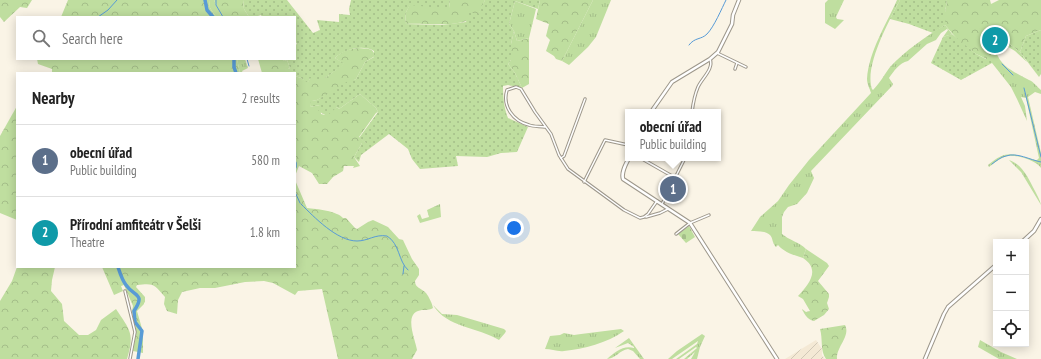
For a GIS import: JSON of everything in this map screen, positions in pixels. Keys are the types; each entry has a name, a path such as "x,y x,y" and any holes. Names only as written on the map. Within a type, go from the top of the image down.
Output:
{"street":[{"path":"653,109 672,82 710,59 717,53 732,24 733,16 739,0"},
{"path":"717,53 746,67"},
{"path":"693,109 698,87 710,68 710,59"},
{"path":"735,69 737,62"},
{"path":"545,127 527,125 513,117 507,105 507,90 516,87 521,89 553,137 561,158 568,169 584,182 624,210 640,218 660,213 669,208"},
{"path":"561,158 564,156 585,99"},
{"path":"584,182 605,140 625,144"},
{"path":"627,161 622,177 690,223 777,359"},
{"path":"646,161 672,176 676,176"},
{"path":"662,204 684,161"},
{"path":"644,217 657,202"},
{"path":"676,234 690,223 709,215"},
{"path":"1025,239 1034,231 1041,219"},
{"path":"925,359 948,307 993,268"},
{"path":"126,291 135,332 130,359"}],"shaded area":[{"path":"816,340 822,349 822,355 825,359 785,359"}],"green space":[{"path":"0,0 32,0 27,8 20,7 4,22 0,17"},
{"path":"68,0 209,0 210,8 215,16 61,16"},
{"path":"209,0 214,0 222,16 215,16 210,8"},
{"path":"214,0 243,0 244,9 248,16 222,16"},
{"path":"243,0 287,0 313,33 320,30 317,20 339,22 339,14 350,15 349,9 351,0 450,0 449,9 410,5 406,12 405,24 442,25 466,22 469,12 478,14 485,0 540,0 538,9 515,1 509,24 514,31 511,44 511,60 508,64 515,73 522,88 508,85 503,86 505,106 508,118 528,127 517,152 501,153 487,157 456,156 458,166 420,169 412,159 408,149 389,134 361,155 359,162 354,157 362,143 366,143 359,138 378,112 376,108 360,94 339,109 337,107 327,116 318,111 320,109 320,105 310,107 311,101 317,100 353,78 354,80 356,79 365,62 374,57 374,51 365,48 354,48 343,52 335,58 345,64 317,82 310,78 308,83 296,76 296,72 288,72 288,69 290,68 287,60 296,60 296,16 248,16 244,9"},
{"path":"450,0 485,0 478,14 463,22 454,24 405,24 406,12 410,4 449,8"},
{"path":"540,0 593,0 562,61 556,59 546,51 550,40 546,36 549,24 536,19"},
{"path":"593,0 611,0 596,37 569,65 562,61"},
{"path":"828,0 844,0 836,17 837,19 844,20 835,29 825,23 825,3"},
{"path":"897,0 900,0 884,31 874,56 870,79 873,90 890,67 902,55 923,39 945,25 952,34 943,37 948,30 947,29 941,33 936,40 927,44 908,61 897,68 889,78 893,84 892,86 811,171 814,178 807,193 797,204 788,207 782,217 782,234 806,249 803,258 784,250 778,245 776,247 768,233 751,231 760,217 778,201 809,160 871,93 867,79 871,58 874,48"},
{"path":"900,0 947,0 945,25 933,33 890,19"},
{"path":"947,0 990,0 991,4 999,0 1041,0 1041,30 1026,36 1020,52 1007,42 986,42 987,59 976,54 958,40 945,25"},
{"path":"515,1 536,9 529,38 517,41 514,31 509,24"},
{"path":"1041,30 1041,74 1039,77 1020,52 1026,36"},
{"path":"514,31 517,41 529,38 529,84 522,88 515,73 508,64 511,60 511,44"},
{"path":"952,34 976,54 986,59 986,42 992,43 992,63 961,80 931,63 943,37"},
{"path":"1007,42 1020,52 1027,62 1015,51 1005,45 999,48 996,52 1002,62 1005,66 1032,82 1041,90 1041,94 1035,92 1028,97 1041,153 1041,168 1039,165 1031,161 1021,157 1012,156 998,160 989,167 988,165 1000,157 1010,154 1035,160 1039,158 1026,98 1021,97 1025,106 1027,121 1011,87 992,63 992,43"},
{"path":"358,48 371,50 375,56 365,62 356,79 317,100 312,101 310,107 320,105 321,114 325,115 337,107 339,109 360,94 376,108 378,112 359,137 366,143 362,143 354,157 360,166 353,168 354,166 344,166 343,171 333,177 327,184 319,184 312,173 299,166 296,174 296,76 308,82 310,78 325,78 344,64 335,58 352,49"},
{"path":"37,60 237,60 240,72 52,72 52,69 38,64"},
{"path":"237,60 245,60 248,68 240,72"},
{"path":"258,60 287,60 290,68 288,69 288,72 262,72"},
{"path":"16,108 16,220 0,213 0,136"},
{"path":"1009,160 1018,165 1025,172 1038,196 1041,205 1021,172"},
{"path":"296,182 307,208 326,211 346,218 357,229 373,220 388,227 399,239 403,240 412,259 419,269 419,275 415,281 416,285 426,293 433,308 418,311 412,318 411,323 417,350 412,359 338,359 322,289 298,291 295,295 273,283 264,281 245,282 215,288 200,288 182,292 178,300 177,314 167,311 164,304 165,297 156,287 150,284 137,285 136,287 145,297 145,303 144,302 144,304 137,311 143,332 143,353 133,351 136,331 132,311 133,306 124,285 121,286 123,291 114,295 102,268 296,268"},
{"path":"440,204 441,217 420,223 417,216 420,214 422,219 429,217 427,210"},
{"path":"689,226 695,237 686,243 678,234"},
{"path":"806,249 827,263 829,266 818,281 829,294 827,303 829,309 824,315 814,321 805,315 802,309 806,312 810,311 803,299 798,296 809,282 812,272 811,267 803,258"},
{"path":"17,268 55,268 51,291 62,304 64,321 79,335 88,335 96,330 101,320 116,309 130,332 131,344 127,359 0,359 0,301 12,281"},
{"path":"433,305 442,314 457,315 504,329 506,331 499,340 482,332 454,323 439,313"},
{"path":"845,325 846,333 837,355 837,359 826,359 823,352 820,329"},
{"path":"621,329 624,331 610,339 587,347 562,351 545,349 550,336 564,333 574,335"},
{"path":"702,334 705,336 697,359 691,359 695,352 687,359 684,359 697,348 696,347 679,359 676,359 697,344 698,341 672,359 668,359 677,351"},
{"path":"629,338 644,359 640,359 633,351 628,349 622,351 613,358 607,359 623,348 634,348 628,343 615,348"},
{"path":"980,340 1017,359 999,359 978,347"}],"waterway":[{"path":"99,16 108,10 117,0"},
{"path":"205,0 207,10 212,16"},
{"path":"216,0 216,5 222,16"},
{"path":"689,45 705,36 710,31 726,0"},
{"path":"234,60 236,72"},
{"path":"247,60 249,66"},
{"path":"1002,64 1013,75"},
{"path":"1024,88 1041,157"},
{"path":"992,164 1002,157 1010,155 1041,162"},
{"path":"296,194 300,203"},
{"path":"301,204 326,227 334,233 349,240 361,241 379,236 387,236 394,243 402,262 408,270"},
{"path":"403,274 404,266"},
{"path":"118,268 121,276 129,289 139,298 134,311 135,322 142,331 138,359"}],"place":[{"name":"Přírodní amfiteátr v Šelši","path":"995,40"},
{"name":"obecní úřad","path":"673,189"}]}
